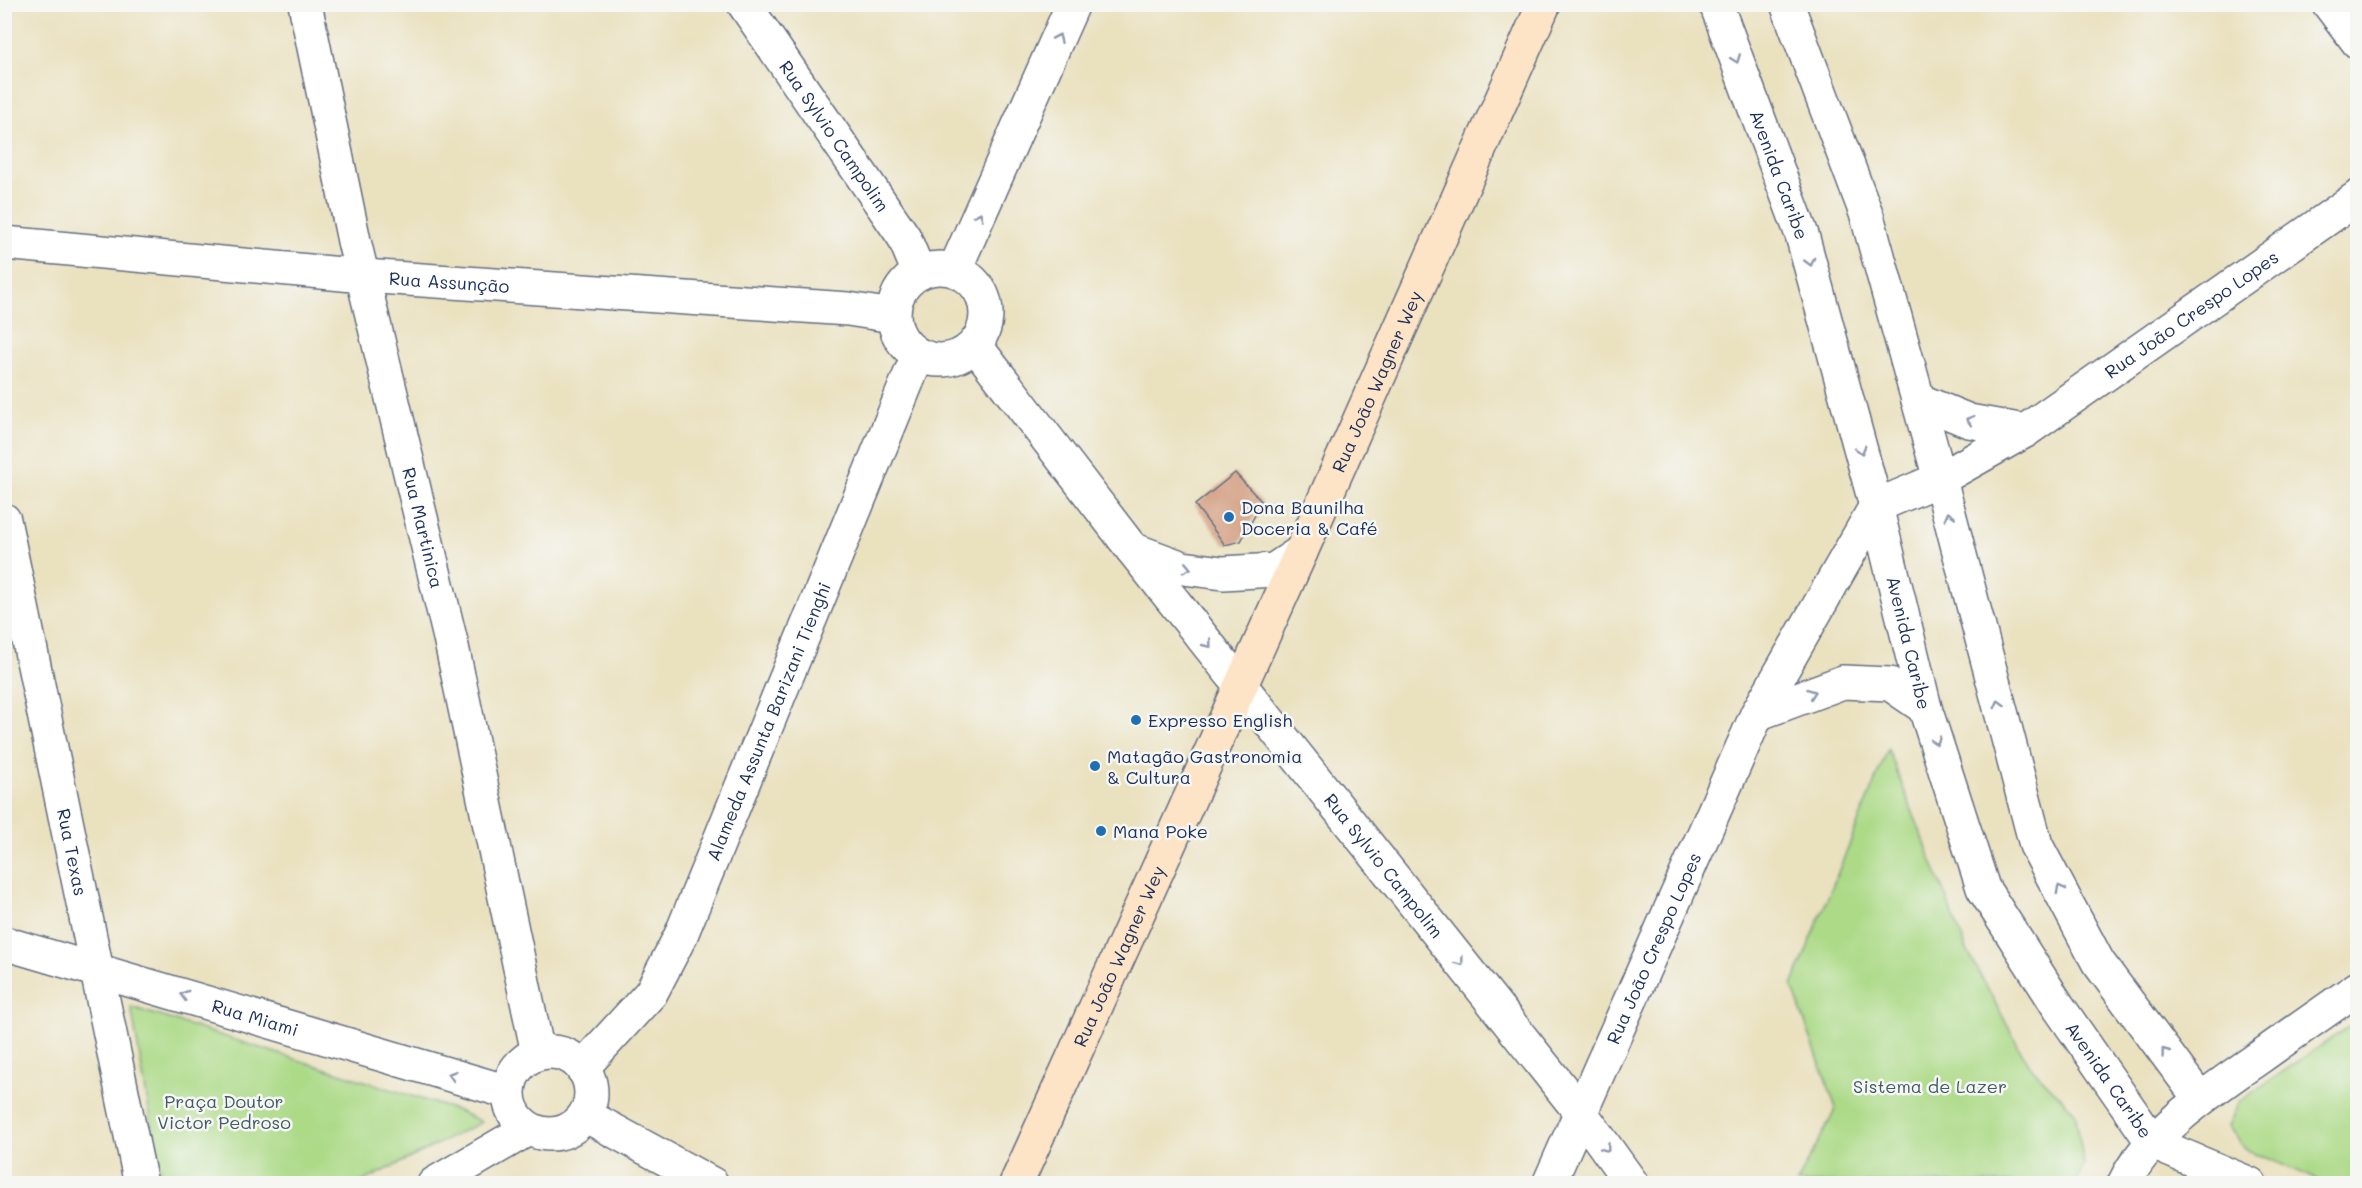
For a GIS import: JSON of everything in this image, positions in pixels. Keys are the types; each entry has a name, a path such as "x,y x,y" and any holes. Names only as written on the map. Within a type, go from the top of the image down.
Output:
{"main road":[{"name":"Rua João Wagner Wey","path":"1016,1184 1301,552 1544,4"}],"street":[{"name":"Rua Martinica","path":"305,4 354,241 451,642 537,1053"},
{"name":"Rua Sylvio Campolim","path":"744,4 904,237 919,273"},
{"path":"955,269 1073,4"},
{"name":"Avenida Caribe","path":"1716,4 1802,235 1876,506 1925,708 1983,888 2058,1006 2152,1143 2250,1184"},
{"path":"1787,4 1867,216 1940,478 2036,845 2098,962 2200,1099"},
{"path":"2330,4 2358,42"},
{"name":"Rua João Crespo Lopes","path":"1549,1184 1757,714 1876,506 1940,478 2025,431 2358,197"},
{"name":"Rua Assunção","path":"4,243 364,276 849,309 893,316"},
{"path":"927,269 955,269 977,286 985,300 987,316 983,331 975,345 963,354 949,359 933,360 918,355 905,345 897,332 893,316 894,301 901,288 911,277 927,269"},
{"name":"Rua Sylvio Campolim","path":"975,345 1132,549 1581,1113 1632,1184"},
{"name":"Alameda Assunta Barizani Tienghi","path":"582,1068 651,993 681,935 918,355"},
{"path":"1918,400 1969,421 2025,431"},
{"name":"Rua Texas","path":"4,520 141,1184"},
{"path":"1132,549 1183,568 1223,573 1274,570 1301,552"},
{"path":"1757,714 1843,682 1890,684 1925,708"},
{"name":"Rua Miami","path":"4,944 508,1092"},
{"path":"2124,1184 2129,1172 2152,1143 2200,1099 2358,988"},
{"path":"537,1053 562,1053 582,1068 589,1079 592,1091 590,1104 577,1125 553,1134 540,1133 528,1129 513,1113 508,1092 510,1079 526,1059 537,1053"},
{"path":"585,1115 712,1184"},
{"path":"434,1184 528,1129"}],"green space":[{"name":"Sistema de Lazer","path":"1888,749 1966,948 2028,1064 2075,1112 2084,1165 2075,1183 1797,1183 1836,1108 1792,986"},
{"name":"Praça Doutor Victor Pedroso","path":"131,1007 456,1110 482,1122 360,1183 162,1183"},
{"path":"2357,1021 2357,1183 2326,1183 2245,1149 2228,1126 2239,1102"}],"building":[{"name":"Dona Baunilha Doceria & Café","path":"1235,473 1262,502 1241,541 1225,545 1195,505"}],"place":[{"name":"Dona Baunilha Doceria & Café","path":"1229,517"},
{"name":"Expresso English","path":"1136,720"},
{"name":"Matagão Gastronomia & Cultura","path":"1095,766"},
{"name":"Mana Poke","path":"1101,831"}]}
